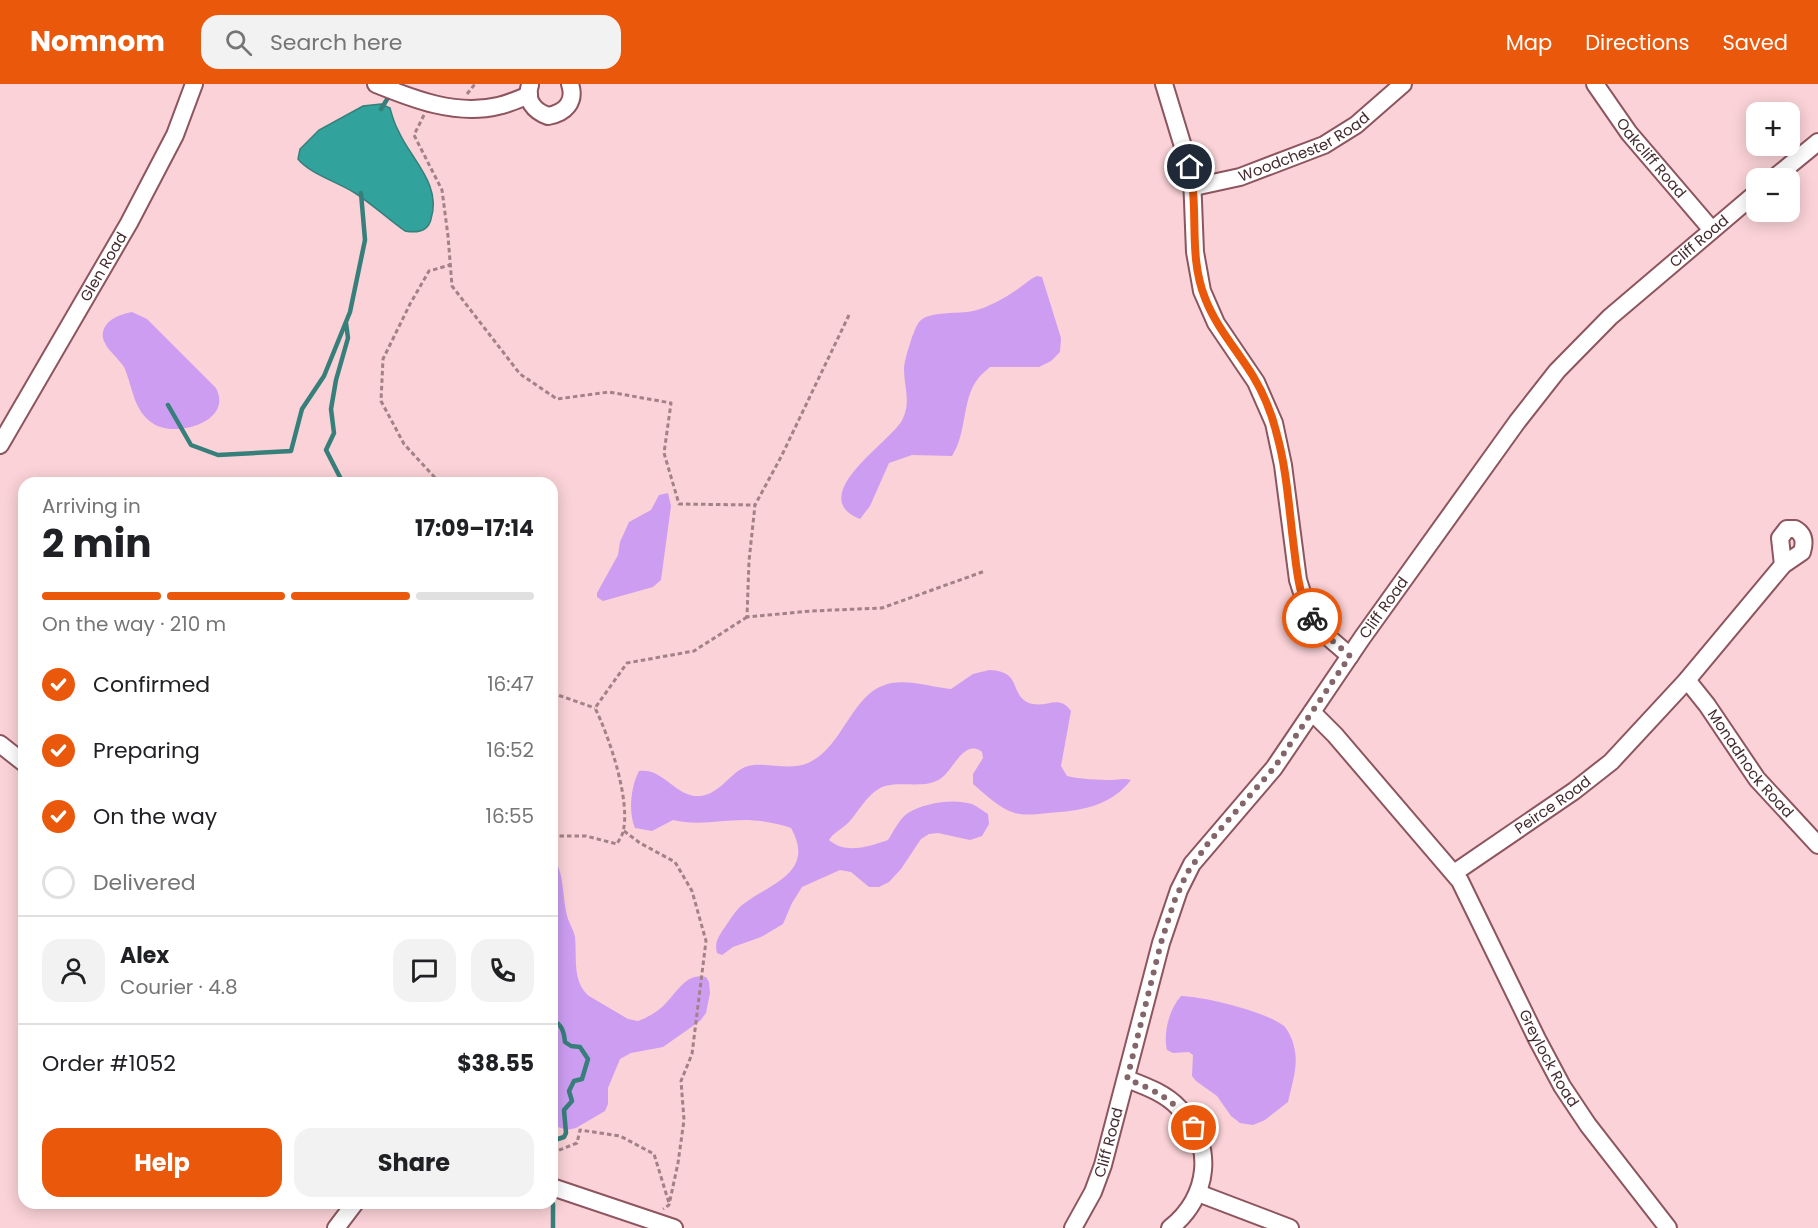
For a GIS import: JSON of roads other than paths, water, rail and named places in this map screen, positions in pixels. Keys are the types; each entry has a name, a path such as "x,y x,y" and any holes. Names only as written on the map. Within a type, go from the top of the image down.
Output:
{"street":[{"name":"Glen Road","path":"0,445 129,223 175,135 194,84"},
{"path":"376,84 409,97 456,109 499,106 529,89 531,104 536,110 548,116 568,107 572,94 570,84"},
{"path":"1164,84 1187,156 1194,187 1195,252 1199,282 1212,316 1252,374 1274,423 1283,465 1298,580 1304,601 1321,631 1350,656"},
{"name":"Woodchester Road","path":"1194,187 1240,177 1324,145 1356,125 1403,84"},
{"name":"Oakcliff Road","path":"1595,84 1629,133 1712,230"},
{"path":"1786,168 1818,142"},
{"name":"Cliff Road","path":"1073,1228 1101,1172 1161,943 1174,902 1187,873 1209,842 1266,779 1350,656 1505,438 1557,371 1610,317 1746,201"},
{"name":"Peirce Road","path":"1454,873 1603,769 1629,745 1687,680 1783,564"},
{"name":"Monadnock Road","path":"1687,680 1757,778 1818,845"},
{"path":"1312,712 1335,735 1402,816 1454,873"},
{"path":"0,744 18,758"},
{"name":"Greylock Road","path":"1454,873 1489,938 1542,1050 1562,1086 1588,1125 1668,1228"},
{"path":"1127,1079 1167,1098 1180,1108 1197,1134 1203,1158 1203,1174 1198,1193 1190,1209 1170,1228"},
{"path":"558,1189 674,1228"},
{"path":"1198,1193 1290,1228"},
{"path":"336,1228 350,1209"}],"water":[{"path":"381,104 390,108 395,125 429,183 433,206 431,219 427,227 421,231 405,231 355,193 317,173 298,159 300,149 319,130 363,106"}],"waterway":[{"path":"381,109 391,93"},
{"path":"168,405 191,445 218,455 291,451 302,409 324,376 350,312 365,240 361,193"},
{"path":"340,477 326,450 334,433 331,409 336,380 348,338 346,323"},
{"path":"558,1024 562,1029 565,1042 571,1046 580,1047 588,1059 582,1079 574,1081 569,1091 572,1101 564,1110 566,1133 564,1137 558,1139"},
{"path":"553,1209 553,1228"}]}
